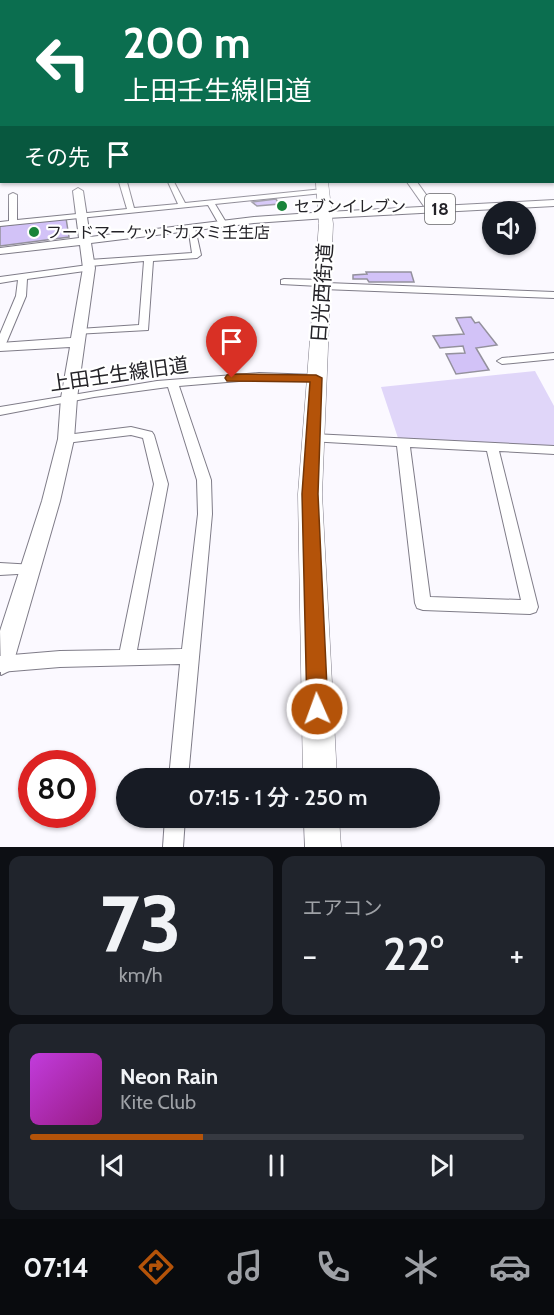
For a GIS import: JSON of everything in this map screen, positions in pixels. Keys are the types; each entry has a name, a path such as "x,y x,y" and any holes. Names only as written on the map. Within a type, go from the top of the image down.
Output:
{"highway":[{"path":"323,186 327,215"},
{"name":"日光西街道","path":"320,768 311,548 313,438 327,215"},
{"path":"322,828 323,847"}],"main road":[{"name":"日光西街道","path":"327,215 554,203"}],"street":[{"path":"123,183 131,210"},
{"path":"172,183 182,204"},
{"path":"413,183 432,210"},
{"path":"0,224 210,202 323,186"},
{"path":"78,191 89,266 69,398 66,439 51,501 0,664 60,659 189,656"},
{"path":"13,195 13,223"},
{"path":"210,202 223,224"},
{"path":"0,251 223,224 327,215"},
{"path":"0,280 89,266 197,255 191,228"},
{"path":"23,277 21,296 0,346 144,328 149,259"},
{"path":"284,282 554,295"},
{"path":"502,361 554,356"},
{"name":"上田壬生線旧道","path":"0,411 69,398 173,384 252,377 316,378"},
{"path":"173,384 204,480 205,514 179,768"},
{"path":"66,439 131,431 148,435 161,484 127,658"},
{"path":"313,438 554,450"},
{"path":"403,444 423,603 530,607 492,447"},
{"path":"0,569 30,569"},
{"path":"173,847 174,828"}],"shaded area":[{"path":"535,371 554,406 554,446 398,438 381,387"}],"building":[{"path":"276,199 279,204 257,206 252,202"},
{"name":"フードマーケットカスミ壬生店","path":"66,218 69,237 0,246 0,226"},
{"path":"366,272 411,272 414,282 369,282 367,279 353,279 353,275 367,274"},
{"path":"471,317 475,323 479,322 497,345 476,348 489,370 456,374 446,354 465,353 463,346 440,348 433,336 464,334 456,318"}],"place":[{"name":"セブンイレブン","path":"282,206"},
{"name":"フードマーケットカスミ壬生店","path":"34,232"}],"route":[{"path":"232,378 316,378 310,494 317,709"}]}
